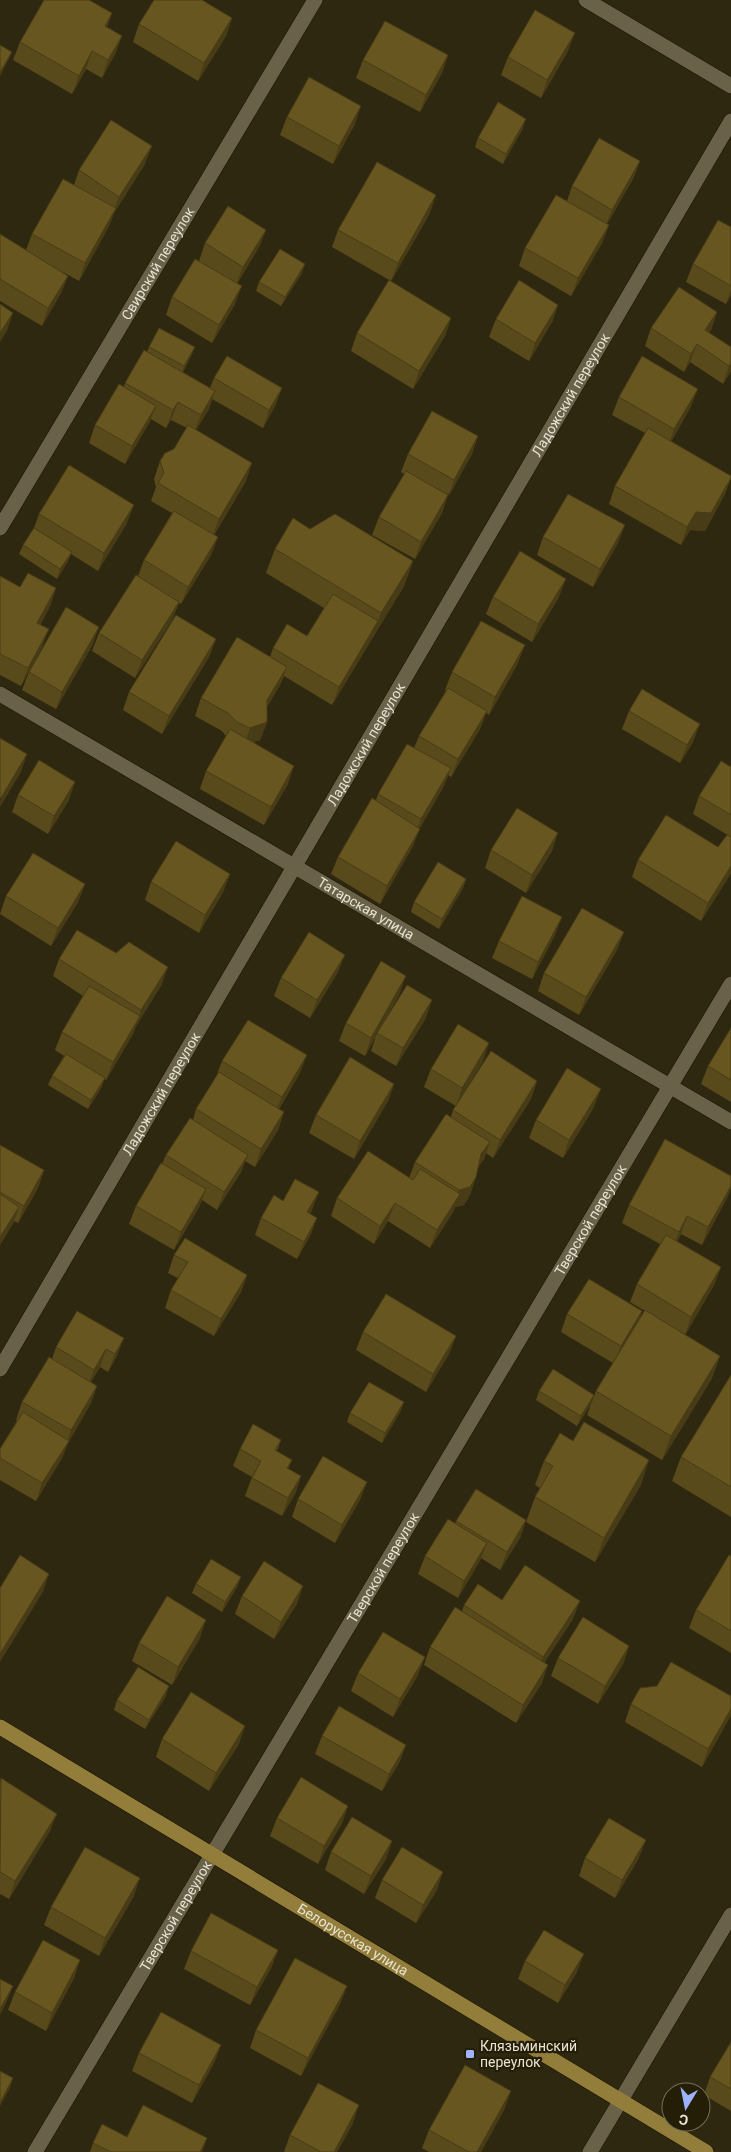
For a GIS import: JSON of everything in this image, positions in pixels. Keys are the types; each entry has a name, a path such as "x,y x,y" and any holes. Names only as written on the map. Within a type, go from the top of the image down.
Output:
{"main road":[{"name":"Белорусская улица","path":"0,1727 706,2152"}],"street":[{"name":"Свирский переулок","path":"0,528 315,0"},
{"path":"586,0 731,86"},
{"name":"Ладожский переулок","path":"0,1369 731,121"},
{"name":"Татарская улица","path":"0,694 731,1122"},
{"name":"Тверской переулок","path":"35,2152 731,984"},
{"path":"590,2152 731,1915"}],"building":[{"path":"44,0 89,0 112,13 105,26 122,36 108,60 92,51 79,76 20,42"},
{"path":"154,0 202,0 232,18 204,63 139,24"},
{"path":"535,10 575,33 547,80 508,57"},
{"path":"385,21 448,55 426,95 363,60"},
{"path":"0,45 12,52 0,72"},
{"path":"309,77 361,106 339,146 287,117"},
{"path":"498,102 526,119 506,154 478,138"},
{"path":"111,120 152,146 119,197 79,170"},
{"path":"599,138 640,161 612,210 572,186"},
{"path":"377,162 436,195 398,263 338,230"},
{"path":"63,179 116,208 85,263 32,234"},
{"path":"556,195 609,225 578,278 525,248"},
{"path":"228,206 266,230 243,267 205,243"},
{"path":"718,220 731,227 731,286 693,264"},
{"path":"0,234 68,276 48,308 0,279"},
{"path":"280,249 305,264 285,297 259,282"},
{"path":"195,259 242,286 219,325 172,297"},
{"path":"389,280 451,318 419,371 357,333"},
{"path":"519,280 558,305 535,343 496,319"},
{"path":"679,287 717,312 705,330 731,347 731,363 729,366 697,344 691,354 651,328"},
{"path":"0,304 13,313 0,333"},
{"path":"159,328 195,347 184,366 149,347"},
{"path":"144,350 215,391 201,415 178,402 173,410 125,383"},
{"path":"227,356 282,388 269,410 214,378"},
{"path":"642,356 698,389 674,429 619,397"},
{"path":"119,384 156,406 132,446 95,425"},
{"path":"432,411 478,436 454,480 408,454"},
{"path":"188,425 252,463 219,519 158,483 164,473 160,461 165,453 174,449"},
{"path":"648,428 731,476 711,513 696,512 687,527 615,486"},
{"path":"69,465 134,505 104,553 39,514"},
{"path":"406,471 448,495 421,542 379,517"},
{"path":"568,494 625,525 600,569 543,537"},
{"path":"174,511 218,537 188,587 144,560"},
{"path":"335,514 413,561 381,613 275,549 293,518 310,529"},
{"path":"34,528 72,552 60,569 23,545"},
{"path":"520,551 566,579 538,624 493,597"},
{"path":"28,573 56,588 37,623 49,629 28,668 0,654 0,576 20,587"},
{"path":"136,575 179,602 142,660 99,633"},
{"path":"333,594 378,621 339,687 273,648 287,624 307,636"},
{"path":"66,607 99,627 62,692 29,672"},
{"path":"176,615 216,639 169,716 129,692"},
{"path":"481,621 525,645 495,697 452,672"},
{"path":"237,637 287,667 267,700 267,722 250,728 237,722 228,713 201,698"},
{"path":"448,688 487,711 458,759 419,736"},
{"path":"642,689 700,724 687,745 629,711"},
{"path":"230,729 294,766 271,807 206,771"},
{"path":"0,738 27,754 1,798 0,798"},
{"path":"407,744 451,768 421,819 378,794"},
{"path":"39,760 75,782 54,816 18,795"},
{"path":"721,761 731,767 731,815 699,796"},
{"path":"372,798 420,829 387,886 338,857"},
{"path":"517,808 558,833 532,875 491,850"},
{"path":"666,815 718,847 727,835 731,837 731,866 708,903 638,860"},
{"path":"176,841 230,874 205,915 151,882"},
{"path":"33,853 85,884 58,928 6,896"},
{"path":"438,862 466,879 442,919 414,902"},
{"path":"522,896 562,917 538,962 499,941"},
{"path":"582,908 624,932 586,997 544,973"},
{"path":"77,930 116,953 129,942 168,967 141,1010 59,959"},
{"path":"309,932 345,955 317,1000 281,978"},
{"path":"381,961 406,976 371,1038 346,1023"},
{"path":"407,985 432,1000 403,1048 377,1033"},
{"path":"89,986 140,1016 113,1062 62,1032"},
{"path":"248,1020 307,1055 282,1097 222,1061"},
{"path":"458,1024 489,1043 462,1088 431,1069"},
{"path":"731,1028 731,1080 708,1066"},
{"path":"491,1051 537,1081 500,1140 453,1110"},
{"path":"66,1054 105,1078 91,1100 52,1076"},
{"path":"350,1057 394,1084 360,1141 316,1115"},
{"path":"567,1068 601,1089 569,1140 536,1120"},
{"path":"219,1072 284,1112 261,1149 196,1109"},
{"path":"446,1114 490,1142 481,1154 476,1177 470,1187 459,1190 415,1162"},
{"path":"190,1118 248,1155 224,1192 166,1155"},
{"path":"665,1139 731,1176 731,1186 708,1227 687,1216 679,1232 629,1205"},
{"path":"0,1145 44,1170 24,1206 0,1192"},
{"path":"368,1151 413,1180 420,1169 460,1194 437,1230 395,1203 380,1226 337,1198"},
{"path":"161,1163 206,1189 181,1232 136,1206"},
{"path":"295,1179 319,1192 307,1212 317,1218 304,1242 261,1218 274,1195 283,1201"},
{"path":"0,1194 19,1207 0,1237"},
{"path":"666,1235 721,1267 691,1317 637,1284"},
{"path":"185,1238 247,1275 221,1319 171,1290 188,1262 174,1255"},
{"path":"589,1279 642,1311 621,1346 567,1314"},
{"path":"386,1294 456,1336 433,1374 363,1332"},
{"path":"645,1310 720,1356 671,1436 596,1391"},
{"path":"77,1311 124,1338 115,1354 106,1349 94,1370 56,1347"},
{"path":"49,1357 97,1386 71,1430 22,1402"},
{"path":"553,1369 594,1395 581,1416 539,1391"},
{"path":"731,1375 731,1487 681,1457"},
{"path":"369,1382 404,1402 385,1433 350,1413"},
{"path":"23,1412 69,1441 42,1483 0,1458 0,1449"},
{"path":"584,1422 649,1460 604,1538 535,1497 553,1466 544,1461 560,1433 573,1441"},
{"path":"253,1424 281,1440 275,1450 292,1460 287,1468 301,1476 288,1498 252,1478 261,1461 240,1449"},
{"path":"323,1456 367,1482 342,1525 298,1499"},
{"path":"476,1489 526,1520 507,1552 456,1521"},
{"path":"448,1519 487,1543 464,1581 425,1556"},
{"path":"20,1555 49,1574 0,1654 0,1588"},
{"path":"729,1555 731,1556 731,1631 696,1610"},
{"path":"211,1559 241,1577 225,1602 196,1584"},
{"path":"264,1561 303,1586 281,1622 242,1596"},
{"path":"525,1565 580,1601 543,1657 464,1605 478,1584 502,1600"},
{"path":"167,1596 206,1620 178,1667 139,1643"},
{"path":"455,1607 548,1665 523,1705 430,1647"},
{"path":"583,1617 629,1646 605,1686 558,1658"},
{"path":"383,1632 425,1657 400,1699 358,1673"},
{"path":"671,1662 731,1696 731,1709 708,1749 631,1704 640,1688 657,1686"},
{"path":"138,1667 169,1686 149,1720 117,1700"},
{"path":"191,1692 245,1726 216,1773 162,1739"},
{"path":"339,1706 406,1745 389,1774 322,1736"},
{"path":"301,1777 348,1806 324,1846 277,1818"},
{"path":"1,1778 57,1814 15,1881 0,1872"},
{"path":"352,1817 392,1841 371,1876 331,1852"},
{"path":"609,1818 646,1840 622,1880 585,1858"},
{"path":"85,1847 140,1878 105,1938 51,1907"},
{"path":"402,1847 443,1872 423,1905 382,1880"},
{"path":"211,1913 278,1950 257,1987 191,1951"},
{"path":"544,1930 584,1954 565,1985 525,1961"},
{"path":"43,1940 80,1960 52,2013 15,1992"},
{"path":"295,1958 347,1986 308,2058 256,2030"},
{"path":"0,1979 13,1986 0,2009"},
{"path":"161,2012 221,2045 199,2085 139,2053"},
{"path":"731,2042 731,2089 710,2077"},
{"path":"465,2065 511,2091 477,2152 469,2152 429,2130"},
{"path":"0,2071 13,2078 0,2103"},
{"path":"318,2083 359,2105 334,2152 321,2152 290,2135"},
{"path":"143,2105 207,2138 200,2152 111,2152 93,2143 102,2124 127,2137"}],"place":[{"name":"Клязьминский переулок","path":"470,2054"}]}
